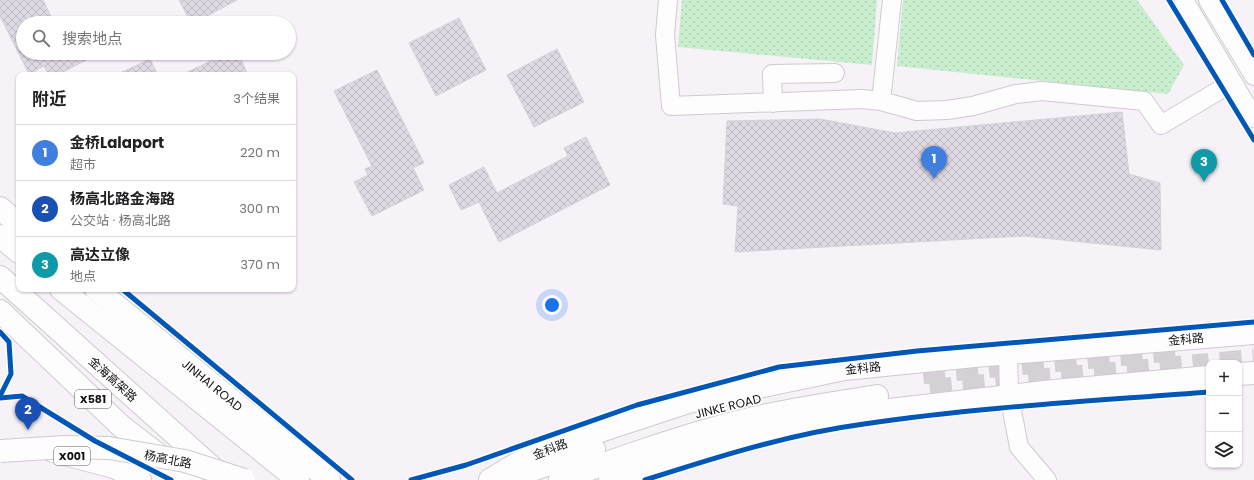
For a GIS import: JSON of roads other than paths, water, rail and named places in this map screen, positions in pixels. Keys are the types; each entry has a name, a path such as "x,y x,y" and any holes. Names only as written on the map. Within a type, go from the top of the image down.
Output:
{"main road":[{"path":"0,208 16,222"},
{"path":"0,236 16,249"},
{"name":"金海高架路","path":"0,277 16,292"},
{"name":"金海高架路","path":"17,292 206,464 227,480"},
{"path":"66,292 298,480"},
{"name":"JINHAI ROAD","path":"100,292 328,480"},
{"name":"X581","path":"0,311 121,426 191,480"},
{"name":"金科路","path":"490,480 536,452 688,402 844,369 1008,353 1254,333"},
{"path":"1242,374 1254,373"},
{"path":"610,480 641,468 764,431 881,411 1009,395 1206,377"},
{"name":"JINKE ROAD","path":"540,468 630,435 721,407 829,385 926,381 877,396 805,408 720,426 639,451 560,480"},
{"name":"杨高北路","path":"0,441 33,446 114,467 140,480"},
{"name":"杨高北路","path":"0,451 65,447 109,448 185,461 244,480"},
{"name":"金科路","path":"501,480 540,468"}],"street":[{"path":"668,0 665,35 671,106 862,99 881,101 917,111 947,110 973,106 1016,94 1042,91 1144,101 1161,125 1223,88 1236,87"},
{"path":"881,101 892,0"},
{"path":"1184,0 1254,118"},
{"path":"1208,0 1254,76"},
{"path":"773,103 772,74 835,73"},
{"path":"1008,353 1009,395 1019,447 1047,480"}],"tunnel":[{"path":"923,373 1175,350"},
{"path":"1242,361 1254,360"},
{"path":"930,390 1206,364"}],"place":[{"name":"金桥Lalaport","path":"934,179"},
{"name":"高达立像","path":"1204,182"},
{"name":"杨高北路金海路","path":"28,430"}]}
